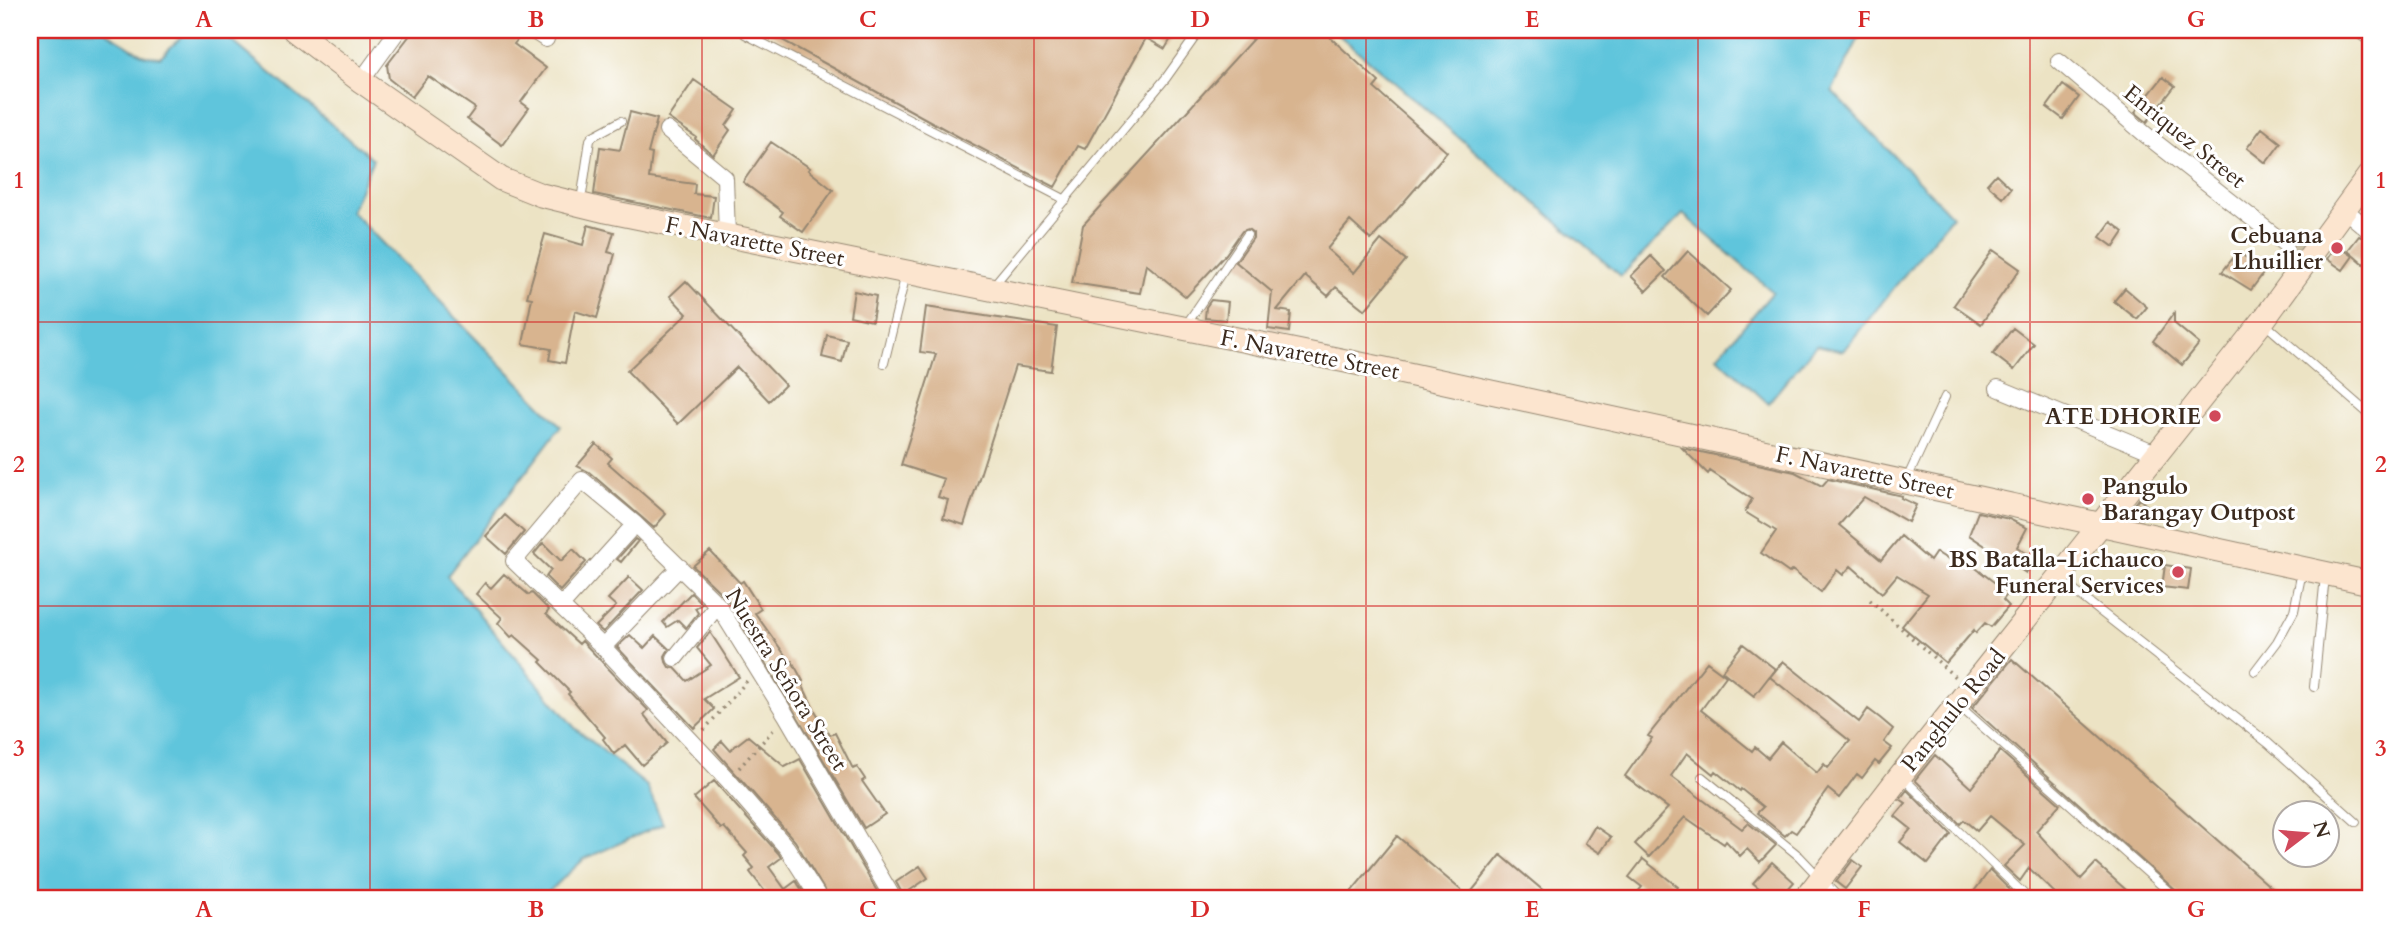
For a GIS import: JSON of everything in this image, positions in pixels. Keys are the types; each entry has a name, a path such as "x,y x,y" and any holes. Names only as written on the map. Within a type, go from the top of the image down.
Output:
{"main road":[{"name":"F. Navarette Street","path":"294,30 361,81 501,179 541,195 1398,371 2370,583"},
{"name":"Panghulo Road","path":"1807,898 1900,776 2262,322 2304,257 2345,210 2370,174"}],"street":[{"path":"361,81 398,30"},
{"name":"Enriquez Street","path":"2059,61 2146,135 2285,244"},
{"path":"667,130 725,178 727,235"},
{"path":"2345,210 2370,231"},
{"path":"1998,388 2158,453"},
{"name":"Nuestra Señora Street","path":"561,606 514,561 582,480 635,524 718,605 893,898"},
{"path":"635,524 561,606 728,780 787,848 819,898"},
{"path":"603,647 680,567"},
{"path":"675,658 718,605"}],"lane":[{"path":"744,30 745,34 1066,200"},
{"path":"991,288 1166,78 1200,30"},
{"path":"2353,30 2370,42"},
{"path":"581,204 590,140 621,121"},
{"path":"1183,328 1247,235"},
{"path":"884,363 907,271"},
{"path":"2262,322 2370,415"},
{"path":"1906,481 1945,397"},
{"path":"2255,671 2277,642 2294,611 2302,568"},
{"path":"2314,687 2325,573"},
{"path":"2059,579 2268,743 2356,822"},
{"path":"1964,698 2176,898"},
{"path":"1900,776 2028,898"},
{"path":"1702,777 1799,856 1839,898"}],"path":[{"path":"1870,600 1964,698"},
{"path":"693,743 758,669"},
{"path":"728,780 786,715"}],"water":[{"path":"30,30 103,30 145,56 160,57 189,30 219,30 373,159 351,211 561,426 447,576 575,728 647,786 663,824 584,859 542,898 30,898"},
{"path":"1333,30 1863,30 1832,91 1952,216 1843,351 1816,345 1768,403 1717,357 1773,292 1683,214 1621,276"}],"building":[{"path":"414,30 522,30 514,44 546,68 521,102 529,108 502,145 467,119 475,108 428,76 412,97 389,79 387,65"},
{"path":"764,30 1176,30 1165,49 1146,38 1085,149 1078,146 1055,187"},
{"path":"1261,30 1322,30 1379,82 1374,88 1447,152 1371,240 1350,221 1327,249 1354,273 1381,240 1406,260 1365,310 1336,287 1328,296 1305,276 1277,310 1291,312 1289,332 1268,329 1272,292 1236,262 1253,238 1253,233 1248,229 1242,231 1226,254 1186,297 1146,264 1140,293 1072,283 1083,225"},
{"path":"2163,77 2175,86 2147,122 2135,112"},
{"path":"694,80 737,110 726,126 730,130 713,155 695,139 696,137 668,118"},
{"path":"2063,85 2079,97 2063,119 2047,107"},
{"path":"630,112 657,119 648,153 652,154 649,178 695,184 694,194 714,196 711,218 594,194 600,147 620,150"},
{"path":"2262,128 2281,143 2266,163 2247,148"},
{"path":"771,142 810,168 808,170 833,190 803,232 780,216 783,212 743,182"},
{"path":"1996,174 2011,188 2003,198 1987,184"},
{"path":"2111,222 2124,232 2114,247 2100,237"},
{"path":"588,225 614,232 608,252 615,254 597,318 575,311 565,363 549,360 551,349 523,344 532,298 527,297 545,234 583,245"},
{"path":"2359,236 2370,241 2370,269 2348,250"},
{"path":"2336,245 2353,256 2343,270 2327,259"},
{"path":"1993,250 2020,269 1981,324 1954,305"},
{"path":"1688,251 1731,290 1707,316 1665,277"},
{"path":"2238,252 2265,271 2251,290 2222,272"},
{"path":"1651,256 1666,271 1646,291 1631,276"},
{"path":"686,281 785,385 769,401 737,367 678,424 627,371 687,314 670,296"},
{"path":"2125,288 2147,307 2137,319 2114,301"},
{"path":"854,291 876,296 872,321 850,316"},
{"path":"1211,300 1228,302 1226,320 1205,318 1206,307"},
{"path":"926,307 1057,327 1051,371 1015,366 964,525 943,518 948,500 938,497 944,479 901,465 936,354 920,352"},
{"path":"2174,313 2174,323 2199,344 2182,365 2153,341"},
{"path":"2013,328 2034,344 2014,370 1993,354"},
{"path":"827,335 847,340 842,362 822,357"},
{"path":"596,444 612,458 608,463 666,514 654,528 589,472 577,466"},
{"path":"1682,448 1795,472 1822,486 1828,479 1902,496 1901,498 1916,505 1908,522 1864,497 1839,525 1881,560 1901,536 1930,561 1936,552 1955,564 1959,555 2008,593 2003,600 2009,606 1991,627 1985,623 1976,633 1974,630 1946,663 1902,626 1928,594 1897,575 1882,593 1851,566 1843,575 1837,570 1821,592 1792,570 1789,573 1761,553 1776,531 1745,512 1752,499 1710,471 1708,474"},
{"path":"2139,499 2150,508 2142,519 2127,515"},
{"path":"1978,512 2009,519 2027,528 2017,547 2035,559 2026,573 1969,535"},
{"path":"505,515 524,532 506,554 486,536"},
{"path":"635,539 638,541 621,562 617,559"},
{"path":"543,543 561,561 573,549 586,562 560,591 546,577 551,570 534,554"},
{"path":"710,551 740,583 743,581 761,609 755,613 790,662 792,661 814,709 830,735 835,733 853,769 857,767 865,779 862,781 885,814 864,828 727,599 693,566"},
{"path":"2165,565 2191,569 2188,590 2162,587"},
{"path":"504,574 529,595 532,593 549,610 546,614 579,644 582,641 648,710 644,715 667,743 642,765 625,745 614,754 603,739 605,737 568,694 570,692 540,662 542,660 514,635 511,637 498,623 502,618 476,594 485,583 491,588"},
{"path":"629,577 643,590 603,632 596,626 616,606 608,599"},
{"path":"691,593 702,604 695,608 698,613 686,628 678,620 667,627 663,622"},
{"path":"710,632 739,677 704,699 714,709 694,728 617,647 630,635 644,648 655,636 669,649 665,656 669,667 675,668 687,681 711,665 697,648"},
{"path":"1743,644 1775,669 1754,696 1722,671"},
{"path":"2012,659 2283,898 2184,898 1972,708"},
{"path":"1783,661 1859,722 1868,709 1880,718 1893,729 1884,742 1892,748 1879,764 1875,761 1862,778 1857,774 1839,798 1828,789 1796,833 1791,830 1785,836 1757,813 1763,807 1687,753 1671,776 1742,829 1748,823 1776,845 1760,862 1747,849 1740,856 1726,841 1724,844 1685,817 1649,857 1635,844 1668,808 1625,776 1652,738 1648,736 1707,662 1726,676 1701,710 1752,751 1755,747 1768,758 1781,742 1817,773 1824,764 1828,768 1850,741 1770,677"},
{"path":"748,736 785,767 800,759 881,898 829,898 795,841 714,749 722,741 730,750"},
{"path":"2000,751 2060,804 2036,831 2057,854 2081,879 2096,863 2135,898 2060,898 2029,868 2020,881 2004,866 2025,845 1990,816 1977,831 1964,820 1960,824 1915,780 1935,755 1971,788"},
{"path":"714,781 779,854 781,858 769,867 785,889 796,881 807,898 770,898 750,872 754,868 744,856 747,853 694,798"},
{"path":"1907,790 1951,834 1928,864 1900,842 1911,829 1895,816 1906,803 1900,799"},
{"path":"1595,826 1611,837 1600,853 1585,843"},
{"path":"1397,836 1468,896 1501,855 1552,898 1515,898 1506,891 1499,898 1346,898"},
{"path":"1643,859 1678,887 1676,890 1687,898 1633,898 1642,887 1629,877"},
{"path":"1853,860 1862,867 1845,889 1836,882"},
{"path":"1772,862 1794,882 1780,898 1771,898 1753,883"},
{"path":"920,866 928,878 903,895 896,882"},
{"path":"1990,870 2012,892 2007,898 1969,898"}],"tunnel":[{"path":"2285,244 2300,254"}],"place":[{"name":"Cebuana Lhuillier","path":"2337,248"},
{"name":"ATE DHORIE","path":"2215,416"},
{"name":"Pangulo Barangay Outpost","path":"2088,499"},
{"name":"BS Batalla-Lichauco Funeral Services","path":"2178,572"}]}
